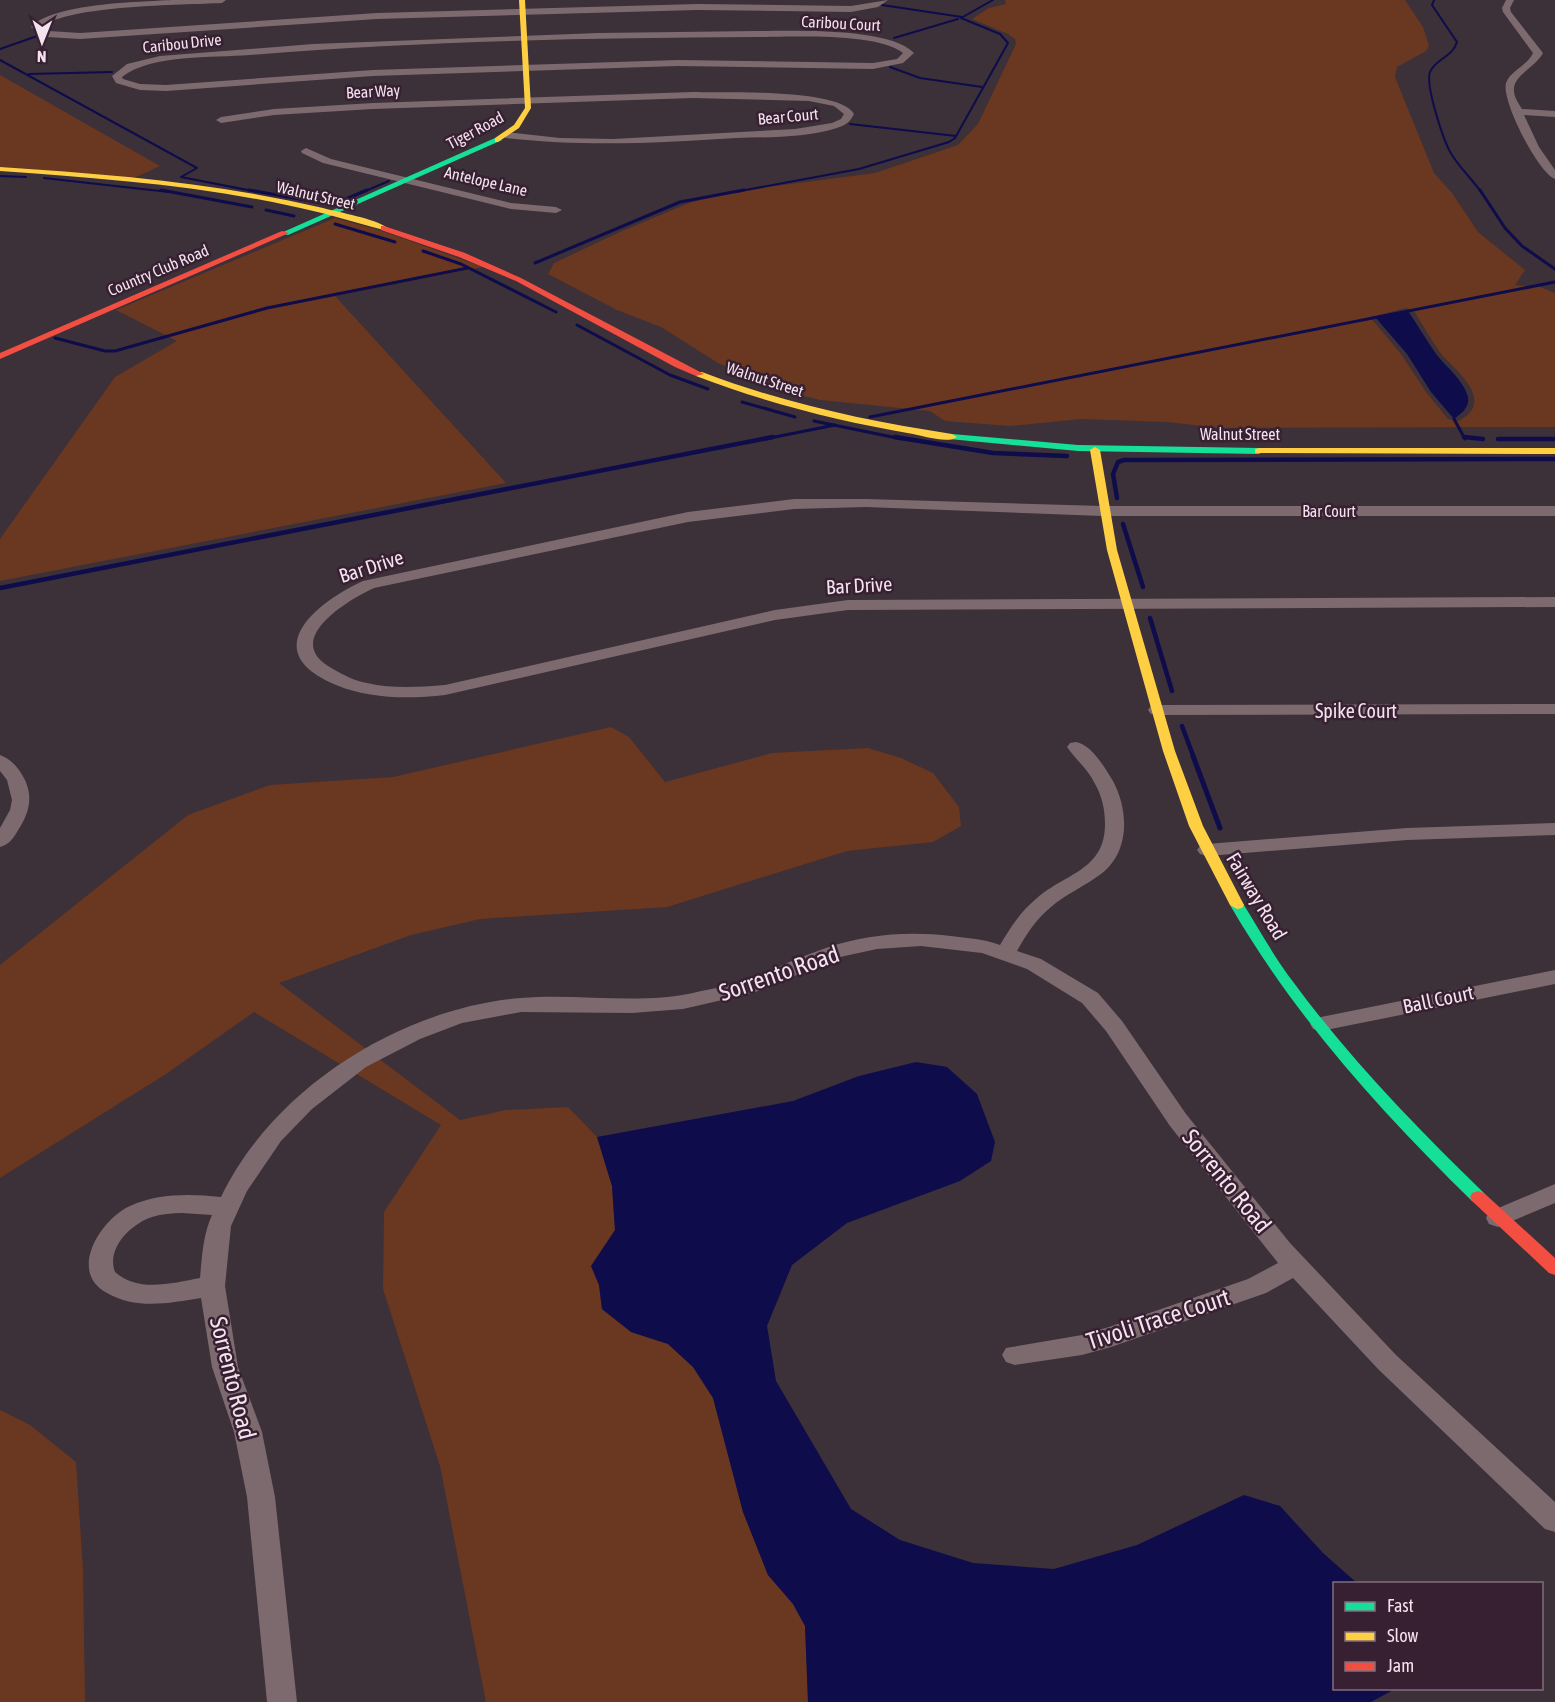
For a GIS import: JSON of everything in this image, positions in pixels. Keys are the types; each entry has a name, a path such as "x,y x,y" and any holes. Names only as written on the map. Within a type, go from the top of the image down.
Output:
{"street":[{"path":"222,0 71,11 42,19 34,27 47,34 80,36 523,6 842,9 867,7 884,0"},
{"path":"1510,0 1506,8 1507,12 1538,53 1536,58 1508,85 1509,91 1536,153 1555,176"},
{"name":"Tiger Road","path":"330,214 506,135 525,116 528,100 523,6"},
{"name":"Caribou Court","path":"525,39 710,34 833,36 886,40 903,46 909,53 906,58 892,63 862,67 707,63 526,68"},
{"name":"Caribou Drive","path":"525,39 333,46 160,59 130,66 117,76 119,81 129,85 159,88 354,74 526,68"},
{"name":"Bear Court","path":"506,135 577,142 654,141 814,130 838,124 848,119 849,114 843,106 829,101 760,95 676,95 528,100"},
{"name":"Bear Way","path":"221,120 324,108 528,100"},
{"path":"1519,112 1555,114"},
{"name":"Antelope Lane","path":"306,151 327,161 511,206 556,210"},
{"name":"Walnut Street","path":"0,169 169,184 256,198 330,214 400,233 494,267 547,292 676,363 718,381 782,403 851,420 1007,445 1095,450 1555,451"},
{"name":"Country Club Road","path":"0,356 330,214"},
{"name":"Fairway Road","path":"1095,450 1102,511 1156,710 1182,792 1207,850 1235,901 1268,953 1321,1024 1401,1119 1498,1218 1555,1268"},
{"name":"Bar Drive","path":"1102,511 839,502 723,511 369,584 346,594 320,613 309,627 305,645 311,661 320,670 342,682 377,690 417,693 445,690 775,615 823,607 868,604 1126,604"},
{"name":"Bar Court","path":"1102,511 1555,511"},
{"path":"1126,604 1555,602"},
{"name":"Spike Court","path":"1156,710 1555,710"},
{"path":"1005,953 1033,912 1051,896 1092,872 1102,863 1114,844 1116,825 1105,782 1076,747"},
{"path":"0,761 13,771 22,791 21,806 14,823 0,841"},
{"path":"1207,850 1407,834 1555,829"},
{"name":"Sorrento Road","path":"282,1702 261,1497 248,1432 225,1367 212,1286 215,1247 227,1207 273,1135 304,1103 375,1052 436,1024 482,1011 521,1005 633,1006 683,1002 745,988 834,952 877,942 921,939 1005,953 1054,974 1090,998 1114,1026 1178,1120 1296,1265 1387,1362 1555,1520"},
{"name":"Ball Court","path":"1321,1024 1555,977"},
{"path":"1498,1218 1555,1193"},
{"path":"212,1286 164,1293 130,1292 117,1288 108,1280 102,1271 101,1252 111,1233 138,1212 169,1204 227,1207"},
{"name":"Tivoli Trace Court","path":"1015,1354 1082,1345 1111,1337 1257,1286 1296,1265"}],"shaded area":[{"path":"1005,0 1405,0 1423,27 1429,46 1426,51 1397,67 1395,77 1434,173 1452,193 1478,232 1525,270 1515,285 1540,287 1555,293 1555,427 1221,428 1166,422 1082,419 1010,426 945,421 930,411 820,400 772,388 718,363 661,327 617,310 548,274 554,263 689,203 730,192 875,173 958,145 978,124 1016,44 1015,39 1008,34 972,19 989,8 1006,4","holes":["1407,308 1414,311 1439,351 1467,382 1474,397 1472,409 1459,421 1448,419 1426,392 1401,354 1370,317"]},
{"path":"0,75 160,166 134,178 0,167"},
{"path":"335,218 382,231 483,267 335,296 506,483 0,581 0,539 115,377 177,341 116,310"},
{"path":"1408,311 1438,357 1466,390 1468,404 1454,419 1431,392 1407,354 1375,317"},
{"path":"611,727 629,737 665,782 772,753 868,748 901,758 933,773 959,807 961,826 933,842 847,851 667,907 480,919 411,935 279,983 460,1120 506,1110 568,1107 597,1137 612,1186 615,1230 591,1266 599,1285 602,1309 631,1332 668,1344 693,1367 713,1398 743,1512 768,1575 793,1604 805,1626 808,1702 486,1702 440,1466 383,1289 384,1212 441,1125 254,1012 166,1074 0,1178 0,965 188,815 270,785 393,777"},
{"path":"916,1062 947,1067 977,1094 995,1142 991,1161 960,1181 847,1223 792,1265 767,1326 776,1381 851,1509 900,1540 973,1563 1054,1569 1137,1545 1244,1495 1280,1506 1323,1553 1356,1582 1333,1582 1333,1690 1393,1690 1371,1702 808,1702 805,1626 793,1604 768,1575 743,1512 713,1398 693,1367 668,1344 631,1332 602,1309 599,1285 591,1266 615,1230 612,1186 597,1137 793,1101 859,1076"},
{"path":"0,1410 30,1425 76,1462 83,1571 85,1702 0,1702"}],"waterway":[{"path":"735,192 859,169 949,142 955,138 1008,43 1000,34 961,18 993,0"},
{"path":"1434,0 1432,5 1457,42 1452,51 1432,68 1429,79 1430,89 1440,127 1449,149 1481,192"},
{"path":"882,5 962,17"},
{"path":"894,38 958,19"},
{"path":"0,49 40,35"},
{"path":"0,60 197,168 181,177 258,192"},
{"path":"890,67 920,78 982,87"},
{"path":"29,74 112,72"},
{"path":"850,124 956,136"},
{"path":"0,176 26,177"},
{"path":"44,178 169,192"},
{"path":"363,192 389,181"},
{"path":"161,190 252,207"},
{"path":"249,190 322,203 346,199 367,190"},
{"path":"535,263 680,202 744,190"},
{"path":"1480,190 1505,228 1522,246 1555,269"},
{"path":"266,210 294,216"},
{"path":"335,224 395,242"},
{"path":"423,251 461,264 556,312"},
{"path":"55,338 105,351 115,351 267,308 468,268"},
{"path":"870,417 1555,282"},
{"path":"577,325 670,375 708,389"},
{"path":"742,402 795,417"},
{"path":"1454,419 1465,439"},
{"path":"814,421 834,425"},
{"path":"765,439 834,425"},
{"path":"834,425 902,439"},
{"path":"0,588 773,437"},
{"path":"895,437 993,453 1067,456"},
{"path":"1464,437 1483,439"},
{"path":"1498,439 1555,439"},
{"path":"1117,498 1113,474 1118,462 1124,460 1555,459"},
{"path":"1123,524 1143,587"},
{"path":"1150,618 1172,691"},
{"path":"1182,726 1194,758"},
{"path":"1193,756 1220,828"}],"traffic: fast":[{"path":"285,233 498,140"},
{"path":"952,437 1078,448 1259,451"},
{"path":"1237,905 1260,945 1287,984 1346,1060 1411,1131 1478,1197"}],"traffic: slow":[{"path":"498,140 520,123 528,108 522,0"},
{"path":"0,169 194,186 290,203 384,228"},
{"path":"699,374 761,396 824,413 888,427 952,437"},
{"path":"1095,450 1112,550 1169,751 1196,826 1237,905"},
{"path":"1259,451 1555,451"}],"traffic: jam":[{"path":"384,228 500,271 658,355 699,374"},
{"path":"0,356 285,233"},
{"path":"1478,1197 1555,1268"}]}
